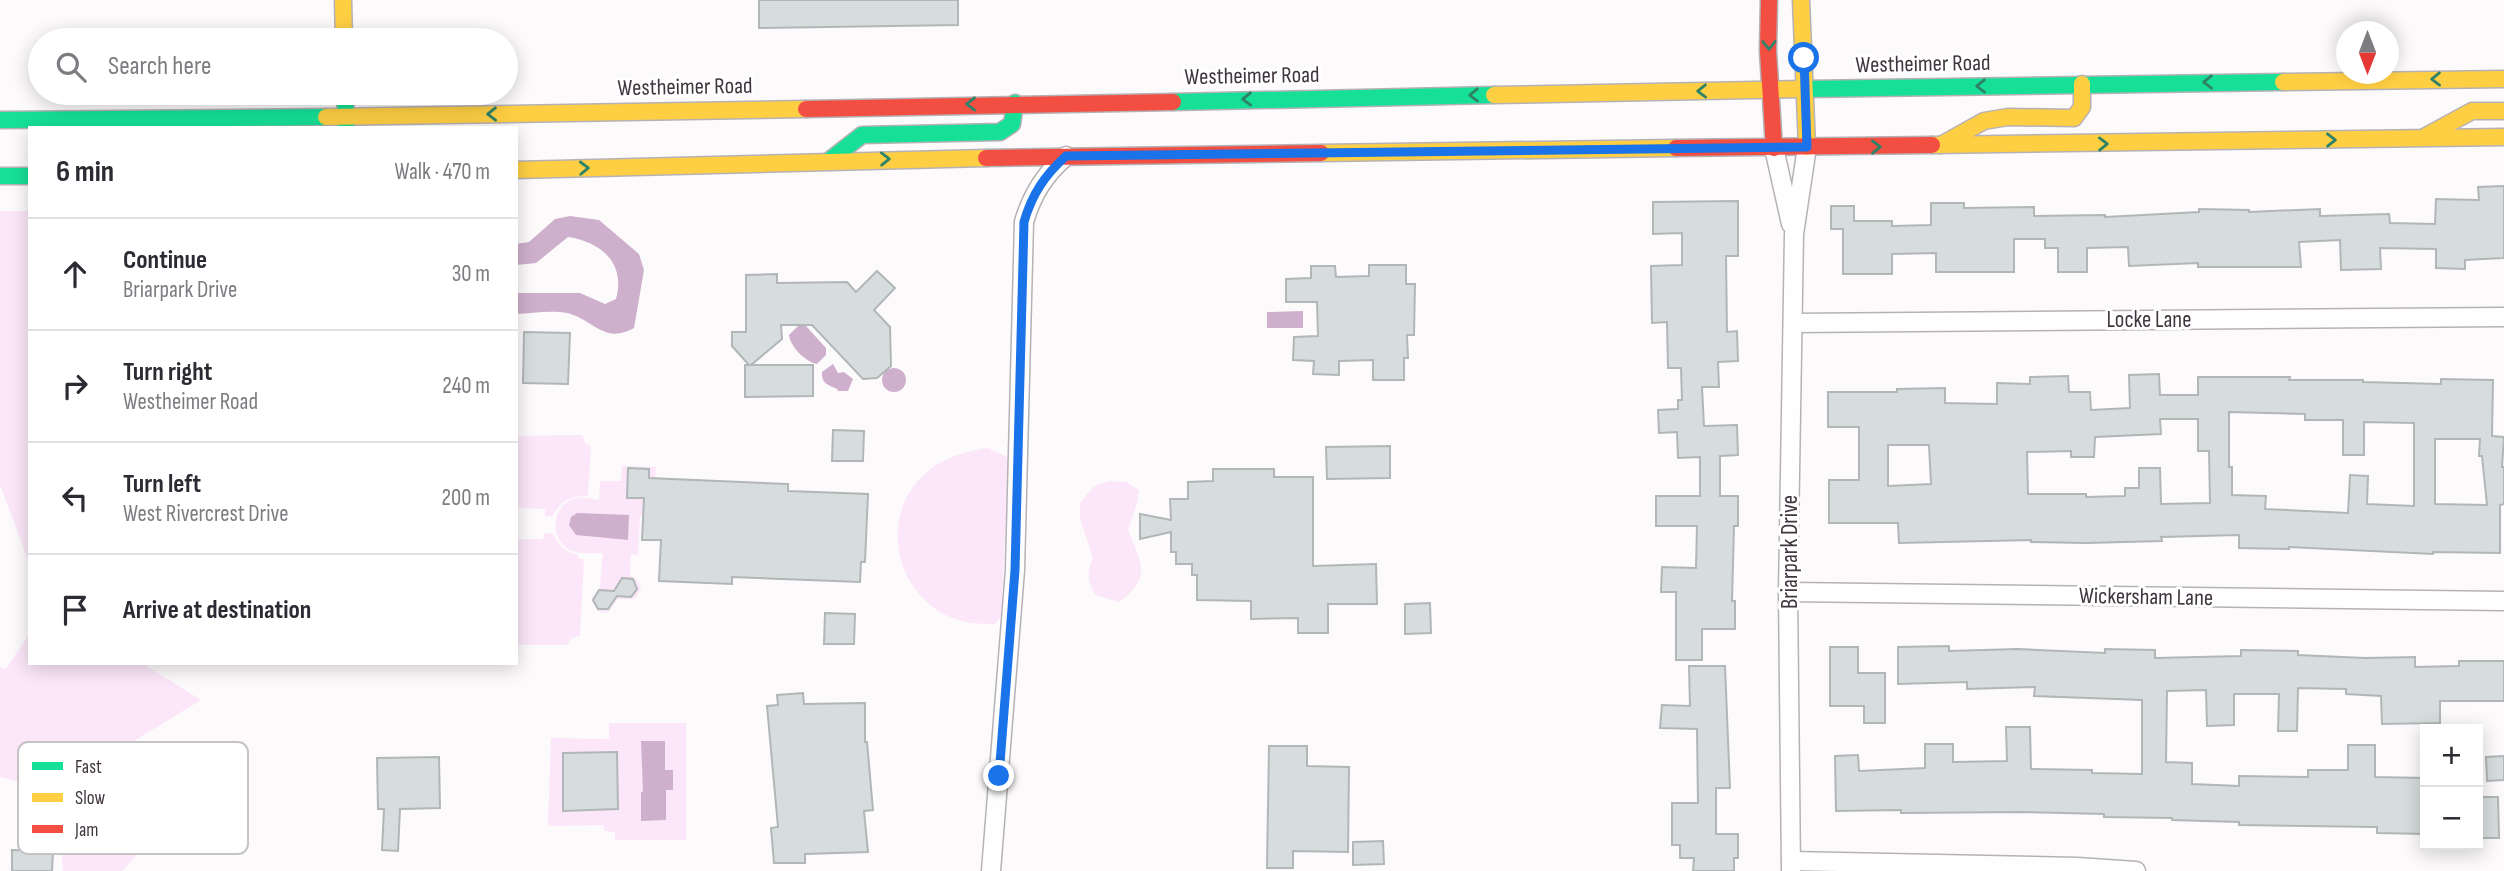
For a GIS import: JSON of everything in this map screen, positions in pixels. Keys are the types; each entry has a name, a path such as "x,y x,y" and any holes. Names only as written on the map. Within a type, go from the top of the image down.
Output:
{"main road":[{"path":"343,0 344,28"},
{"name":"Briarpark Drive","path":"1769,0 1774,148"},
{"name":"Briarpark Drive","path":"1801,0 1807,147"},
{"name":"Westheimer Road","path":"0,120 346,122 1015,103 2504,79"},
{"path":"1939,146 1983,121 2008,117 2074,118 2080,114 2083,106 2082,84"},
{"path":"831,160 862,135 1000,132 1012,124 1015,103"},
{"path":"2421,139 2472,111 2504,111"},
{"path":"518,170 1066,156 2504,137"},
{"path":"0,176 28,176"}],"street":[{"name":"Briarpark Drive","path":"1791,866 1788,592 1794,234 1807,147"},
{"name":"Briarpark Drive","path":"1774,148 1794,234"},
{"path":"991,871 1015,570 1024,222 1039,185 1051,169 1066,156"},
{"name":"Locke Lane","path":"1793,323 2504,317"},
{"name":"Wickersham Lane","path":"1788,592 2504,601"},
{"path":"1791,866 2077,867 2136,871"}],"shaded area":[{"path":"0,211 28,211 28,560 0,485"},
{"path":"570,216 599,220 639,254 644,270 634,328 615,334 567,313 518,314 518,293 580,293 605,304 616,299 618,286 614,265 600,249 580,240 568,237 536,263 518,265 518,244 529,242 555,219"},
{"path":"1303,311 1303,328 1267,328 1267,312"},
{"path":"798,326 806,326 826,348 826,355 817,364 803,357 792,344 789,335"},
{"path":"833,364 838,373 844,372 853,379 848,391 838,391 824,381 822,372"},
{"path":"894,368 902,372 906,380 902,388 894,392 886,388 882,380 886,372"},
{"path":"582,435 585,443 591,446 588,496 567,500 553,516 545,516 545,509 518,508 518,436"},
{"path":"988,448 1009,458 1001,615 996,624 977,624 958,620 923,599 902,565 898,525 903,506 920,478 946,460 966,452"},
{"path":"622,466 656,467 654,516 640,516 638,555 631,554 630,575 638,581 641,588 635,599 618,599 608,613 599,612 591,600 600,587 603,553 578,553 566,548 556,533 555,524 561,508 568,502 577,498 599,500 600,481 621,481"},
{"path":"1109,481 1126,482 1139,490 1128,530 1140,561 1140,577 1137,585 1119,602 1095,595 1089,581 1093,558 1080,518 1080,503 1093,487"},
{"path":"577,513 629,515 628,540 576,535 569,525 571,517"},
{"path":"553,533 562,547 578,555 579,559 584,559 580,636 571,638 567,645 518,645 518,539 543,539 544,534"},
{"path":"28,636 28,665 145,665 201,700 132,742 18,742 18,781 0,777 0,668 6,669"},
{"path":"609,723 686,723 686,840 615,840 615,833 604,830 604,825 548,826 551,738 609,739"},
{"path":"641,741 665,741 665,770 673,770 673,790 666,790 666,820 641,821"},
{"path":"62,854 135,854 122,871 63,871"}],"building":[{"path":"759,0 958,0 958,25 759,28"},
{"path":"2504,186 2504,258 2465,260 2465,269 2436,268 2436,249 2380,248 2381,269 2341,270 2340,240 2299,242 2301,267 2198,267 2198,263 2129,266 2128,247 2087,248 2087,272 2058,272 2058,248 2045,248 2045,239 2014,239 2014,272 1936,272 1936,253 1892,254 1892,274 1843,274 1843,229 1831,229 1831,206 1854,206 1854,221 1892,221 1892,226 1931,225 1931,203 1964,203 1964,208 2034,207 2034,216 2105,217 2199,212 2199,209 2249,212 2320,209 2320,216 2389,214 2390,223 2435,224 2436,199 2479,200 2478,187"},
{"path":"1738,201 1738,256 1726,256 1727,332 1737,331 1738,361 1718,362 1719,387 1702,387 1704,426 1737,425 1738,455 1720,456 1720,496 1738,496 1738,526 1734,526 1732,601 1735,601 1735,629 1702,629 1702,660 1676,660 1676,592 1661,592 1662,567 1696,568 1697,526 1656,526 1656,496 1700,496 1700,457 1678,458 1677,432 1659,433 1658,410 1678,409 1678,400 1682,400 1681,368 1668,368 1667,322 1652,323 1651,266 1682,265 1682,233 1653,234 1653,202"},
{"path":"1369,265 1406,265 1406,284 1415,284 1414,335 1407,335 1408,358 1404,358 1404,380 1373,380 1373,360 1339,361 1339,375 1313,374 1314,361 1293,360 1294,337 1318,336 1317,302 1286,302 1286,279 1311,278 1311,266 1335,266 1336,277 1369,276"},
{"path":"877,271 895,288 874,310 890,327 891,366 877,378 863,379 812,325 781,325 782,339 751,365 813,365 813,396 745,397 745,365 749,365 732,346 732,332 746,332 746,275 777,274 777,283 847,282 856,292"},
{"path":"524,332 570,333 568,384 523,383"},
{"path":"2159,374 2160,395 2198,395 2198,377 2290,377 2289,380 2441,384 2441,379 2493,380 2492,436 2504,437 2504,504 2500,505 2500,553 2433,554 2289,547 2239,548 2239,535 2086,543 2031,540 1899,543 1898,523 1829,523 1829,480 1859,480 1859,427 1828,427 1828,392 1897,392 1897,389 1945,388 1945,403 1997,404 1997,383 2030,384 2030,377 2068,376 2069,392 2090,392 2091,410 2130,408 2129,375","holes":["2229,412 2305,414 2305,420 2343,420 2343,455 2364,455 2364,422 2414,423 2414,506 2367,504 2368,476 2350,475 2348,513 2265,509 2266,496 2232,495 2232,467 2229,467","2160,419 2198,419 2198,451 2209,451 2210,503 2161,504 2160,468 2139,468 2139,488 2125,488 2125,496 2028,494 2027,452 2071,451 2071,457 2094,457 2095,437 2161,434","2435,439 2480,439 2479,456 2482,456 2487,505 2435,504","1888,445 1929,445 1931,484 1888,486"]},
{"path":"833,430 864,431 863,461 832,461"},
{"path":"1390,446 1390,478 1327,479 1326,447"},
{"path":"628,468 649,469 649,478 788,484 788,491 868,494 865,562 861,562 860,582 732,577 732,584 659,581 661,540 642,540 644,498 627,498"},
{"path":"1213,469 1274,469 1274,477 1313,477 1313,566 1376,564 1377,604 1328,604 1328,633 1298,633 1298,618 1251,619 1251,601 1197,600 1197,575 1192,575 1192,564 1176,564 1176,552 1171,552 1171,532 1140,539 1140,514 1171,520 1170,499 1188,499 1188,482 1213,481"},
{"path":"622,578 633,579 637,589 631,597 617,596 608,609 598,609 593,600 599,590 614,591"},
{"path":"1430,603 1431,633 1405,634 1405,604"},
{"path":"825,613 855,614 854,644 824,644"},
{"path":"1949,646 1949,651 2018,649 2105,653 2105,649 2155,650 2155,658 2241,656 2241,650 2298,651 2298,655 2415,657 2415,667 2459,666 2459,661 2504,661 2504,701 2440,701 2440,723 2382,724 2381,696 2346,694 2346,689 2298,688 2297,731 2278,731 2279,694 2234,694 2234,725 2207,726 2206,690 2167,691 2166,762 2192,763 2192,784 2239,786 2239,776 2308,777 2308,770 2348,770 2348,745 2375,745 2375,777 2420,778 2420,834 2377,833 2377,827 2239,825 2239,822 2172,818 2104,817 2104,814 1836,811 1835,756 1858,755 1859,771 1925,768 1925,744 1953,744 1953,762 2007,761 2006,727 2030,727 2031,769 2142,774 2142,700 2034,696 2035,687 1967,689 1967,682 1898,684 1898,647"},
{"path":"1830,647 1858,647 1858,673 1885,673 1885,723 1864,723 1864,706 1830,706"},
{"path":"1689,666 1725,666 1730,788 1716,788 1716,834 1738,834 1738,858 1734,858 1734,871 1693,871 1694,858 1680,858 1680,845 1672,845 1672,803 1698,803 1697,729 1660,728 1662,705 1690,706"},
{"path":"803,693 804,704 865,703 865,742 873,810 864,811 868,852 805,854 805,863 774,863 771,828 778,827 767,706 778,705 777,695"},
{"path":"1269,746 1307,746 1307,766 1349,767 1348,852 1293,851 1293,868 1267,868"},
{"path":"617,752 618,809 563,811 563,753"},
{"path":"2504,756 2504,780 2487,781 2486,757"},
{"path":"439,757 440,808 400,809 398,851 382,850 384,809 378,809 377,758"},
{"path":"2483,797 2498,797 2499,838 2483,838"},
{"path":"1383,841 1384,864 1353,865 1353,842"},
{"path":"12,850 18,850 18,854 53,854 52,871 12,871"}],"traffic: fast":[{"path":"1804,89 2283,82"},
{"path":"1173,102 1494,95"},
{"path":"830,160 862,135 1000,132 1012,124 1015,103"},
{"path":"345,105 346,126"},
{"path":"0,120 326,117"},
{"path":"0,176 28,176"}],"traffic: slow":[{"path":"343,0 344,28"},
{"path":"1801,0 1807,147"},
{"path":"2283,82 2504,79"},
{"path":"1941,145 1984,121 2008,117 2074,118 2082,107 2082,84"},
{"path":"1494,95 1804,89"},
{"path":"326,117 806,109"},
{"path":"2426,136 2472,111 2504,111"},
{"path":"1932,145 2504,137"},
{"path":"1321,153 1676,148"},
{"path":"518,170 986,158"}],"traffic: jam":[{"path":"1769,0 1768,51 1774,148"},
{"path":"806,109 1173,102"},
{"path":"1676,148 1932,145"},
{"path":"986,158 1321,153"}],"route":[{"path":"999,776 1015,570 1024,222 1039,185 1051,169 1066,156 1807,147 1804,58"}]}
